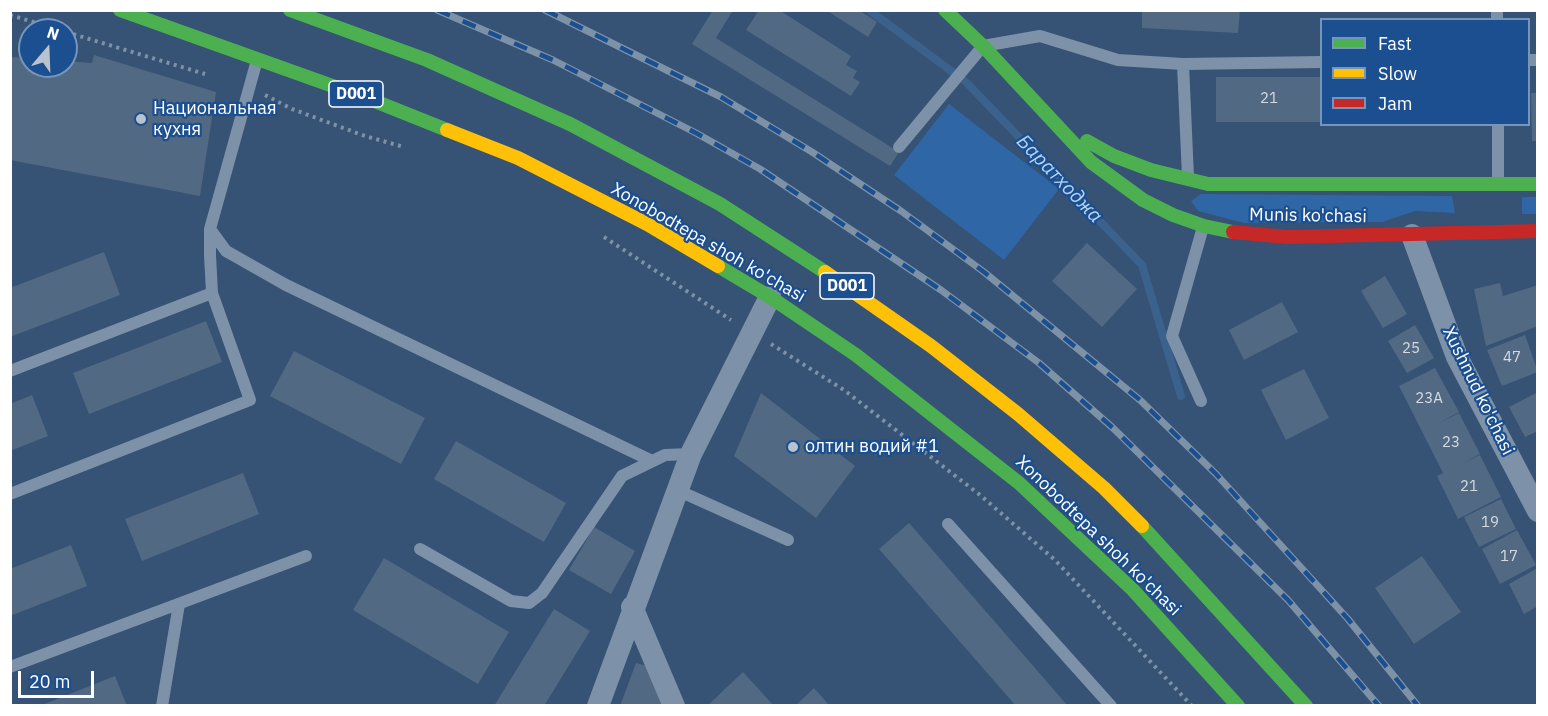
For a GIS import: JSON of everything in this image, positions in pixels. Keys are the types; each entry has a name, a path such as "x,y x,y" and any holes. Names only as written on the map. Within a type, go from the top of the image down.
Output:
{"main road":[{"name":"Xonobodtepa shoh ko'chasi","path":"120,10 372,100 518,158 647,224 770,297 856,355 1019,483 1132,590 1238,705"},
{"name":"Xonobodtepa shoh ko'chasi","path":"290,10 427,60 570,124 720,204 868,300 1018,414 1104,488 1204,590 1306,705"},
{"name":"Munis ko'chasi","path":"945,10 983,46 1091,162 1116,183 1143,200 1203,226 1245,234 1287,237 1412,234 1480,227 1538,231"},
{"name":"Munis ko'chasi","path":"1045,114 1114,156 1151,170 1208,184 1480,191 1498,185 1538,184"}],"street":[{"name":"Xushnud ko'chasi","path":"1412,234 1457,357 1538,511"},
{"path":"597,705 691,454 770,297"},
{"path":"632,607 674,705"}],"lane":[{"path":"899,147 983,46 1040,36 1118,60 1183,64 1320,62"},
{"path":"10,494 250,400 212,293 210,229 257,59"},
{"path":"1183,64 1188,180"},
{"path":"1498,126 1498,185"},
{"path":"1201,400 1172,336 1203,226"},
{"path":"210,229 226,251 285,285 652,461"},
{"path":"10,371 212,293"},
{"path":"420,549 511,601 528,603 542,593 622,476 665,455 691,454"},
{"path":"677,490 788,540"},
{"path":"948,524 1111,705"},
{"path":"10,667 306,556"},
{"path":"162,705 179,604"}],"path":[{"path":"78,36 207,74"},
{"path":"249,87 292,109 365,136 409,148"},
{"path":"595,231 751,333 844,390 980,495 1055,560 1192,705"}],"shaded area":[{"path":"949,104 1059,189 1004,260 894,175"},
{"path":"1201,194 1452,196 1455,213 1415,211 1382,222 1244,223 1198,211 1191,201"},
{"path":"1522,197 1537,197 1537,214 1522,214"}],"building":[{"path":"713,10 733,10 716,38 899,152 890,166 692,44"},
{"path":"759,10 779,10 851,56 846,65 857,71 853,78 860,82 851,96 746,30"},
{"path":"826,10 859,10 877,22 868,37"},
{"path":"1142,10 1240,10 1238,33 1142,28"},
{"path":"94,55 216,92 200,196 10,160 10,57 18,57 18,78 78,78 78,62 92,63"},
{"path":"1216,77 1320,77 1320,122 1216,122"},
{"path":"1531,93 1538,93 1538,141 1532,141"},
{"path":"1087,243 1137,289 1102,327 1052,281"},
{"path":"104,252 120,295 10,337 10,288"},
{"path":"1385,276 1407,314 1383,328 1361,291"},
{"path":"1500,283 1503,296 1538,285 1538,326 1486,346 1474,289"},
{"path":"1282,302 1298,332 1244,360 1229,330"},
{"path":"206,321 222,362 89,414 73,373"},
{"path":"1415,325 1434,358 1407,373 1388,341"},
{"path":"1525,335 1538,372 1502,386 1487,350"},
{"path":"294,351 425,418 401,464 270,396"},
{"path":"1435,368 1459,412 1437,424 1459,413 1480,454 1463,463 1480,455 1501,497 1458,519 1437,476 1443,473 1399,386"},
{"path":"1304,369 1329,418 1286,440 1261,390"},
{"path":"1538,392 1538,431 1525,437 1509,407"},
{"path":"761,393 855,466 816,518 734,456"},
{"path":"32,395 48,436 10,451 10,404"},
{"path":"456,441 566,503 544,542 434,479"},
{"path":"243,473 259,514 142,561 125,519"},
{"path":"1501,499 1516,529 1479,547 1464,517"},
{"path":"909,523 1068,706 1016,706 879,549"},
{"path":"594,527 635,551 611,594 569,570"},
{"path":"1517,530 1536,565 1500,584 1482,549"},
{"path":"71,545 87,586 10,616 10,569"},
{"path":"1422,556 1461,612 1414,644 1375,588"},
{"path":"384,558 509,632 478,684 353,610"},
{"path":"1536,569 1538,606 1524,614 1509,584"},
{"path":"554,609 590,631 544,706 494,706"},
{"path":"636,663 647,666 662,706 620,706"},
{"path":"743,672 774,706 707,706"},
{"path":"115,676 127,706 42,706 42,705"},
{"path":"814,688 830,706 795,706"}],"waterway":[{"name":"Баратходжа","path":"869,10 966,82 1142,265 1181,396"}],"railway":[{"path":"437,10 553,60 696,133 760,169 941,290 1039,363 1113,428 1288,600 1379,706"},
{"path":"545,10 721,97 812,152 901,211 984,272 1140,400 1216,474 1348,619 1418,706"}],"traffic: fast":[{"path":"120,10 372,100 447,130"},
{"path":"290,10 427,60 570,124 720,204 825,272"},
{"path":"945,10 983,46 1091,162 1143,200 1173,215 1204,226 1233,232"},
{"path":"1087,141 1114,156 1151,170 1208,184 1538,184"},
{"path":"718,266 770,297 856,355 1019,483 1133,590 1238,706"},
{"path":"1142,526 1306,706"}],"traffic: slow":[{"path":"447,130 518,158 647,224 718,266"},
{"path":"825,272 931,346 1018,414 1104,488 1142,526"}],"traffic: jam":[{"path":"1233,232 1287,237 1538,231"}],"place":[{"name":"Национальная кухня","path":"141,119"},
{"name":"олтин водий #1","path":"793,447"}]}
